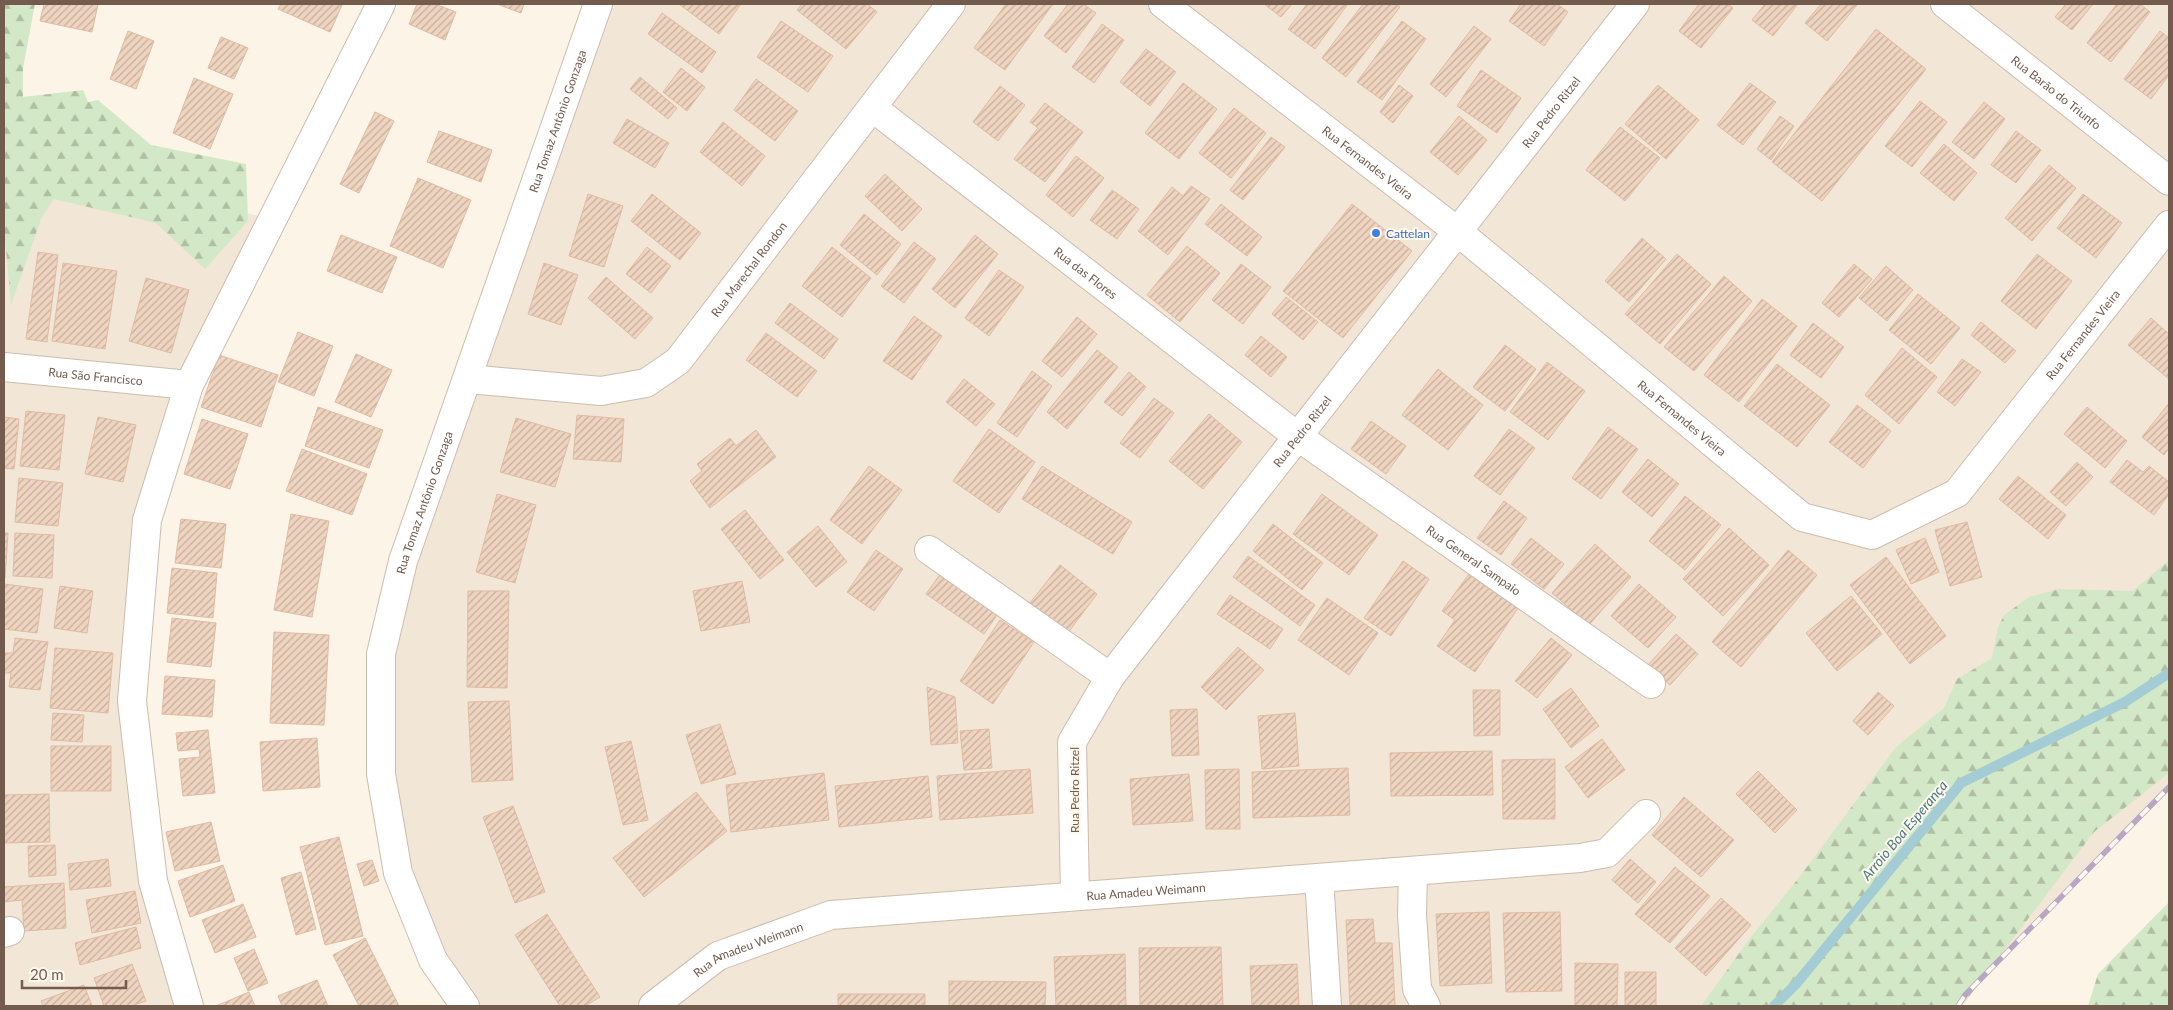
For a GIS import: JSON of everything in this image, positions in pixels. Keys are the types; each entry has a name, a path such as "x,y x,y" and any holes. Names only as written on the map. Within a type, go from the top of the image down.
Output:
{"street":[{"path":"189,1006 153,881 132,701 147,520 189,385 381,4"},
{"name":"Rua Tomaz Antônio Gonzaga","path":"465,1006 433,960 398,874 381,774 381,654 404,561 598,4"},
{"name":"Rua Marechal Rondon","path":"468,379 601,391 646,383 678,361 951,4"},
{"name":"Rua Fernandes Vieira","path":"1163,4 1457,231 1802,517 1872,535 1956,493 2169,225"},
{"name":"Rua Pedro Ritzel","path":"1075,896 1072,742 1110,677 1635,4"},
{"name":"Rua Barão do Triunfo","path":"1945,4 2169,181"},
{"name":"Rua das Flores","path":"873,108 1297,436"},
{"name":"Rua São Francisco","path":"4,368 189,385"},
{"name":"Rua General Sampaio","path":"1297,436 1651,684"},
{"path":"929,550 1110,677"},
{"name":"Rua Amadeu Weimann","path":"653,1006 718,956 831,915 1580,858 1607,853 1646,814"},
{"path":"1413,871 1412,916 1418,990 1426,1006"},
{"path":"1320,878 1327,1006"}],"shaded area":[{"path":"598,4 2169,4 2169,787 1965,995 1958,1006 465,1006 398,873 381,654"},
{"path":"4,169 272,218 147,520 132,701 189,1006 4,1006"}],"green space":[{"path":"4,4 35,4 23,68 23,97 83,90 88,102 98,100 151,145 246,164 248,221 205,269 156,223 54,199 41,219 11,305 4,228"},
{"path":"2169,560 2169,773 2094,832 1962,1006 1701,1006 1748,941 1801,875 1896,747 1944,708 1957,679 1992,658 1998,627 2004,615 2029,597 2059,589 2133,591"},
{"path":"2169,902 2169,1006 2088,1006 2098,974"}],"building":[{"path":"44,4 98,4 92,32 40,21"},
{"path":"281,4 342,5 330,32 278,9"},
{"path":"417,4 435,4 456,12 445,40 409,24"},
{"path":"497,4 524,4 521,13"},
{"path":"679,4 741,4 719,34"},
{"path":"802,4 867,4 877,12 846,49 797,10"},
{"path":"1006,4 1053,4 1005,70 974,48"},
{"path":"1068,4 1083,4 1096,13 1066,53 1044,36"},
{"path":"1264,4 1292,4 1281,17"},
{"path":"1307,4 1348,4 1315,49 1288,29"},
{"path":"1363,4 1396,4 1400,7 1346,77 1322,58"},
{"path":"1521,4 1557,4 1568,12 1544,46 1509,21"},
{"path":"1699,4 1727,4 1733,8 1701,48 1679,31"},
{"path":"1765,4 1798,4 1773,36 1752,20"},
{"path":"1821,4 1857,5 1827,41 1805,23"},
{"path":"2066,4 2093,4 2072,30 2055,17"},
{"path":"2117,4 2140,4 2150,12 2111,62 2087,43"},
{"path":"662,13 716,52 702,73 648,34"},
{"path":"781,21 833,56 808,92 757,57"},
{"path":"1402,21 1426,39 1382,100 1357,82"},
{"path":"1102,24 1124,40 1094,83 1072,67"},
{"path":"1474,26 1491,39 1446,97 1430,84"},
{"path":"1876,29 1926,69 1822,201 1772,162"},
{"path":"128,31 154,41 136,89 110,79"},
{"path":"2160,31 2169,38 2169,75 2151,99 2124,79"},
{"path":"221,37 248,48 234,79 208,68"},
{"path":"1146,49 1176,72 1150,106 1120,82"},
{"path":"681,68 705,87 687,111 663,92"},
{"path":"1481,70 1521,98 1497,133 1457,106"},
{"path":"640,77 677,108 668,119 630,89"},
{"path":"194,78 233,94 210,149 173,133"},
{"path":"756,79 798,111 775,141 734,110"},
{"path":"1183,83 1217,109 1179,159 1145,133"},
{"path":"1750,83 1776,102 1743,145 1717,125"},
{"path":"1399,85 1413,96 1393,123 1380,112"},
{"path":"1658,85 1699,120 1666,159 1625,124"},
{"path":"1000,86 1025,105 998,141 973,122"},
{"path":"1920,101 1947,122 1912,167 1885,146"},
{"path":"1984,102 2005,119 1974,159 1952,142"},
{"path":"1045,103 1083,132 1045,182 1014,159 1038,128 1030,122"},
{"path":"1234,108 1266,133 1231,178 1199,153"},
{"path":"375,112 394,121 359,193 340,184"},
{"path":"1459,116 1487,140 1458,175 1430,152"},
{"path":"1780,116 1794,126 1771,160 1757,149"},
{"path":"627,119 669,143 655,168 613,143"},
{"path":"723,122 765,156 742,186 700,152"},
{"path":"1620,127 1660,158 1625,201 1586,170"},
{"path":"439,131 492,150 481,182 427,162"},
{"path":"2016,131 2041,150 2016,183 1991,165"},
{"path":"1271,137 1285,147 1243,200 1230,190"},
{"path":"1944,144 1977,173 1954,201 1920,173"},
{"path":"1076,156 1104,178 1073,217 1046,195"},
{"path":"2049,165 2076,188 2032,241 2005,218"},
{"path":"885,174 922,209 902,231 865,196"},
{"path":"418,178 471,200 443,268 390,246"},
{"path":"1191,186 1210,199 1168,255 1138,231 1172,187 1183,196"},
{"path":"1112,190 1139,209 1117,239 1090,220"},
{"path":"588,194 623,206 604,267 569,256"},
{"path":"652,194 701,233 680,260 631,221"},
{"path":"2083,194 2122,223 2096,258 2057,228"},
{"path":"1221,204 1262,237 1247,256 1205,224"},
{"path":"1352,204 1412,251 1343,338 1283,291"},
{"path":"864,214 901,244 877,275 840,245"},
{"path":"341,235 397,257 382,293 327,271"},
{"path":"975,235 998,254 955,308 932,289"},
{"path":"1642,238 1666,259 1629,302 1605,281"},
{"path":"914,242 936,259 904,303 881,286"},
{"path":"1187,246 1220,273 1180,322 1147,295"},
{"path":"647,247 671,266 651,293 626,274"},
{"path":"832,247 871,278 842,317 802,286"},
{"path":"38,252 58,255 47,342 26,339"},
{"path":"1677,254 1711,284 1660,344 1625,314"},
{"path":"2037,254 2072,281 2036,329 2001,301"},
{"path":"63,263 117,271 105,349 52,341"},
{"path":"544,263 578,275 561,325 528,314"},
{"path":"1241,264 1271,287 1243,324 1212,300"},
{"path":"1854,264 1872,279 1839,317 1822,303"},
{"path":"1886,266 1913,290 1887,321 1859,298"},
{"path":"999,270 1024,287 989,336 965,318"},
{"path":"1724,276 1752,301 1694,371 1664,347"},
{"path":"606,277 653,318 635,339 588,298"},
{"path":"146,278 189,290 171,353 129,341"},
{"path":"1918,294 1960,328 1931,364 1889,330"},
{"path":"1286,297 1318,322 1303,340 1272,314"},
{"path":"1762,299 1797,326 1739,402 1704,375"},
{"path":"790,303 838,339 824,359 775,323"},
{"path":"914,316 942,336 912,380 883,361"},
{"path":"1077,317 1097,334 1062,377 1042,361"},
{"path":"2151,318 2169,334 2169,379 2128,345"},
{"path":"1981,322 2016,351 2005,363 1971,335"},
{"path":"1813,323 1844,347 1821,378 1790,355"},
{"path":"298,332 333,346 314,396 278,382"},
{"path":"766,333 817,371 797,397 746,360"},
{"path":"1261,336 1287,357 1271,377 1245,355"},
{"path":"1505,345 1536,369 1505,411 1473,387"},
{"path":"1902,348 1937,377 1899,424 1865,395"},
{"path":"1097,350 1118,367 1067,429 1047,412"},
{"path":"356,354 392,370 371,417 335,402"},
{"path":"219,355 278,375 261,427 201,407"},
{"path":"1962,359 1981,372 1955,406 1937,392"},
{"path":"1547,362 1585,391 1548,440 1510,412"},
{"path":"1777,364 1830,405 1797,447 1744,406"},
{"path":"1438,369 1483,405 1448,450 1402,415"},
{"path":"1032,371 1052,386 1017,437 997,423"},
{"path":"1129,372 1146,387 1122,416 1104,402"},
{"path":"964,379 995,404 976,426 946,402"},
{"path":"1154,398 1174,413 1140,458 1120,443"},
{"path":"2169,403 2169,448 2164,455 2142,437"},
{"path":"1857,405 1891,431 1863,468 1829,442"},
{"path":"318,407 383,430 369,468 305,446"},
{"path":"2087,407 2127,441 2105,468 2064,434"},
{"path":"26,411 65,415 59,470 20,466"},
{"path":"1209,414 1242,442 1203,489 1169,461"},
{"path":"577,415 624,419 621,462 573,459"},
{"path":"4,417 19,419 14,469 4,468"},
{"path":"98,417 136,425 123,482 85,474"},
{"path":"516,418 571,434 555,487 500,472"},
{"path":"202,419 248,434 230,489 184,474"},
{"path":"1371,421 1406,446 1386,474 1351,449"},
{"path":"1608,427 1638,449 1601,499 1572,478"},
{"path":"989,429 1035,462 999,513 953,481"},
{"path":"1509,429 1535,448 1500,495 1474,476"},
{"path":"756,430 776,457 710,508 690,481 702,471 697,464 730,438 736,446"},
{"path":"302,449 367,474 352,515 286,491"},
{"path":"1648,459 1679,484 1652,517 1622,492"},
{"path":"2127,460 2143,472 2149,466 2169,482 2169,494 2154,515 2110,482"},
{"path":"2077,462 2093,477 2066,506 2050,492"},
{"path":"869,466 902,490 862,544 830,520"},
{"path":"1042,466 1132,522 1113,554 1022,499"},
{"path":"2018,476 2066,515 2048,539 1999,499"},
{"path":"19,478 63,483 58,526 15,522"},
{"path":"497,494 536,505 515,583 476,572"},
{"path":"1322,494 1378,535 1349,575 1293,534"},
{"path":"1685,496 1721,525 1685,570 1649,541"},
{"path":"1504,501 1527,518 1501,555 1477,538"},
{"path":"745,510 784,560 760,579 721,529"},
{"path":"291,514 329,521 312,617 274,610"},
{"path":"181,519 226,524 221,568 175,563"},
{"path":"1967,522 1982,577 1950,586 1935,530"},
{"path":"1273,524 1323,563 1302,590 1253,551"},
{"path":"818,526 847,562 816,587 787,552"},
{"path":"1729,528 1769,565 1723,616 1683,579"},
{"path":"4,533 8,533 5,578 4,578"},
{"path":"15,533 54,535 52,578 13,576"},
{"path":"1531,538 1564,564 1544,589 1511,564"},
{"path":"1925,538 1939,572 1911,584 1896,550"},
{"path":"1595,544 1631,577 1589,625 1552,593"},
{"path":"876,550 903,569 874,611 847,592"},
{"path":"1788,550 1817,575 1741,667 1712,642"},
{"path":"1248,556 1315,605 1300,626 1233,577"},
{"path":"1886,557 1946,636 1910,664 1850,585"},
{"path":"1403,561 1429,579 1391,636 1364,618"},
{"path":"1060,565 1097,594 1067,634 1029,604"},
{"path":"172,568 217,573 213,618 167,613"},
{"path":"941,573 999,612 984,634 926,594"},
{"path":"1469,574 1518,608 1475,672 1437,646 1455,620 1442,611"},
{"path":"742,581 750,622 701,631 693,591"},
{"path":"4,584 43,589 37,633 4,629"},
{"path":"1639,584 1676,617 1648,648 1611,616"},
{"path":"60,586 93,591 87,633 54,628"},
{"path":"468,591 509,591 507,688 467,687"},
{"path":"1230,595 1283,629 1270,649 1217,614"},
{"path":"1851,596 1882,634 1837,671 1806,633"},
{"path":"1327,598 1378,633 1349,675 1298,640"},
{"path":"172,618 216,623 211,667 167,662"},
{"path":"1000,620 1034,642 993,704 960,681"},
{"path":"274,632 329,635 324,725 270,723"},
{"path":"1676,634 1698,654 1670,685 1648,665"},
{"path":"15,638 48,642 40,690 9,687 11,673 4,673 4,653 13,653"},
{"path":"1551,638 1572,655 1537,698 1515,681"},
{"path":"1238,647 1264,670 1226,710 1201,687"},
{"path":"55,648 113,653 108,713 50,708"},
{"path":"165,676 215,680 212,717 162,714"},
{"path":"927,687 955,697 958,743 931,745"},
{"path":"1571,688 1599,726 1571,748 1543,709"},
{"path":"1473,690 1500,690 1500,735 1474,736"},
{"path":"1878,692 1894,706 1868,735 1853,721"},
{"path":"509,701 513,780 472,782 468,702"},
{"path":"1197,709 1199,755 1172,756 1170,710"},
{"path":"53,713 84,715 82,742 51,740"},
{"path":"1295,713 1299,766 1262,769 1258,716"},
{"path":"720,724 736,774 701,784 686,735"},
{"path":"989,729 992,768 964,770 960,731"},
{"path":"208,730 215,793 183,796 179,759 200,757 199,749 178,751 176,733"},
{"path":"317,738 320,787 263,791 260,742"},
{"path":"1602,739 1625,770 1588,798 1565,767"},
{"path":"631,741 648,820 623,825 605,747"},
{"path":"51,746 111,746 111,791 51,791"},
{"path":"1492,751 1493,795 1391,796 1390,753"},
{"path":"1555,759 1555,819 1503,819 1502,760"},
{"path":"1348,768 1350,815 1253,818 1252,772"},
{"path":"1030,769 1033,813 940,820 937,776"},
{"path":"1239,769 1240,829 1206,829 1205,770"},
{"path":"1758,771 1797,810 1775,833 1736,794"},
{"path":"824,773 829,820 731,832 726,785"},
{"path":"1189,774 1193,821 1133,825 1130,779"},
{"path":"928,776 932,817 839,827 835,786"},
{"path":"696,792 727,831 644,897 613,858"},
{"path":"49,794 50,842 4,843 4,795"},
{"path":"1684,797 1734,840 1701,877 1652,835"},
{"path":"513,806 545,892 515,903 483,817"},
{"path":"211,822 220,861 175,871 166,832"},
{"path":"339,837 363,936 325,945 300,847"},
{"path":"55,845 56,875 29,877 28,846"},
{"path":"108,859 111,886 70,890 68,864"},
{"path":"1630,859 1656,882 1638,903 1612,880"},
{"path":"372,860 379,881 364,886 357,864"},
{"path":"223,865 235,901 190,917 178,881"},
{"path":"1675,867 1710,896 1670,943 1635,914"},
{"path":"301,872 316,929 296,935 281,878"},
{"path":"64,883 66,928 24,931 22,900 4,902 4,887"},
{"path":"135,891 141,923 92,933 86,900"},
{"path":"1721,898 1751,925 1706,976 1675,948"},
{"path":"243,904 256,937 215,953 202,920"},
{"path":"1489,912 1492,983 1440,986 1436,914"},
{"path":"1560,912 1562,991 1506,992 1503,913"},
{"path":"547,914 600,997 585,1006 560,1006 515,935"},
{"path":"1373,919 1375,943 1392,943 1395,1006 1350,1006 1346,920"},
{"path":"136,927 141,948 80,965 75,943"},
{"path":"365,938 399,1006 359,1006 333,955"},
{"path":"1221,947 1223,1006 1140,1006 1139,948"},
{"path":"254,949 268,983 248,991 234,958"},
{"path":"1125,954 1126,1006 1056,1006 1054,957"},
{"path":"1575,963 1618,964 1617,1006 1575,1006"},
{"path":"132,964 146,1001 131,1006 104,1006 94,978"},
{"path":"1297,964 1299,1006 1252,1006 1250,966"},
{"path":"1625,972 1656,972 1656,1006 1625,1006"},
{"path":"317,980 328,1006 282,1006 278,996"},
{"path":"949,981 1046,982 1045,1006 949,1006"},
{"path":"84,985 92,1006 43,1006 41,1001"},
{"path":"249,992 255,1006 216,1006"},
{"path":"838,994 925,994 925,1006 838,1006"}],"waterway":[{"name":"Arroio Boa Esperança","path":"1774,1006 1796,984 1961,783 2125,702 2169,673"}],"railway":[{"path":"1958,1006 1965,995 2169,787"}],"place":[{"name":"Cattelan","path":"1376,233"}]}
